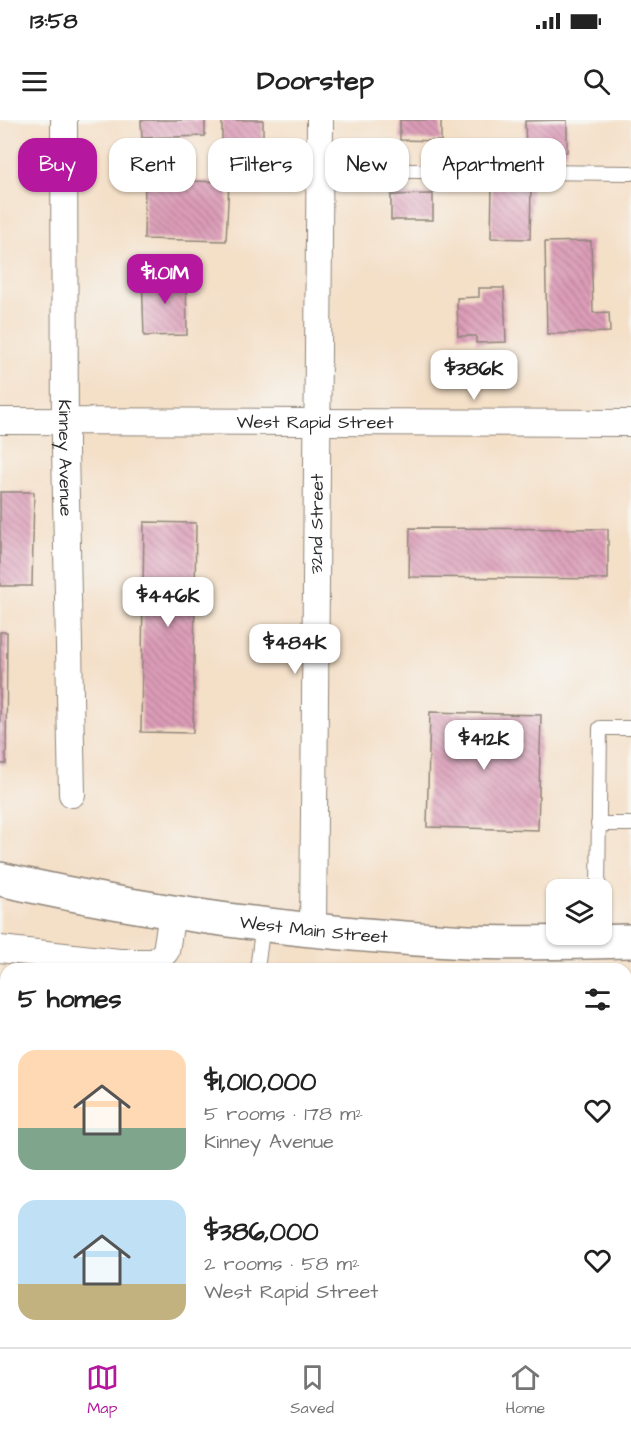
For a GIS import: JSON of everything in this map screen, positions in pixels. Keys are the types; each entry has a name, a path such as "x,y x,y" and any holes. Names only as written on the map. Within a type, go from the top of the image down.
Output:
{"main road":[{"name":"West Main Street","path":"0,879 172,913 263,924 469,942 546,940"},
{"name":"West Main Street","path":"612,939 631,941"}],"street":[{"name":"Kinney Avenue","path":"64,120 65,421 72,794"},
{"name":"32nd Street","path":"314,929 320,120"},
{"name":"West Rapid Street","path":"0,422 631,423"},
{"path":"0,949 140,963 166,960 172,913"}],"lane":[{"path":"320,170 631,173"},
{"path":"597,879 600,728 631,728"},
{"path":"598,824 631,824"},
{"path":"258,963 263,924"}],"building":[{"path":"141,120 205,120 205,136 142,138"},
{"path":"222,120 263,120 263,138 222,138"},
{"path":"400,120 441,120 441,138 421,138 421,141 400,138"},
{"path":"567,120 567,152 566,138 526,138 525,121"},
{"path":"196,181 208,182 208,192 228,192 226,241 144,239 145,192 196,192"},
{"path":"492,192 531,192 530,239 491,238"},
{"path":"433,194 433,220 391,220 391,195"},
{"path":"591,241 593,313 609,312 610,332 547,334 545,242"},
{"path":"186,274 187,335 144,336 142,275"},
{"path":"479,288 504,288 506,342 476,343 476,336 458,336 457,298 479,297"},
{"path":"0,492 34,492 32,586 0,586"},
{"path":"144,522 196,523 193,733 141,732"},
{"path":"410,528 608,529 608,579 409,577"},
{"path":"0,632 7,632 6,764 0,764"},
{"path":"430,712 541,715 538,830 427,827"}]}
